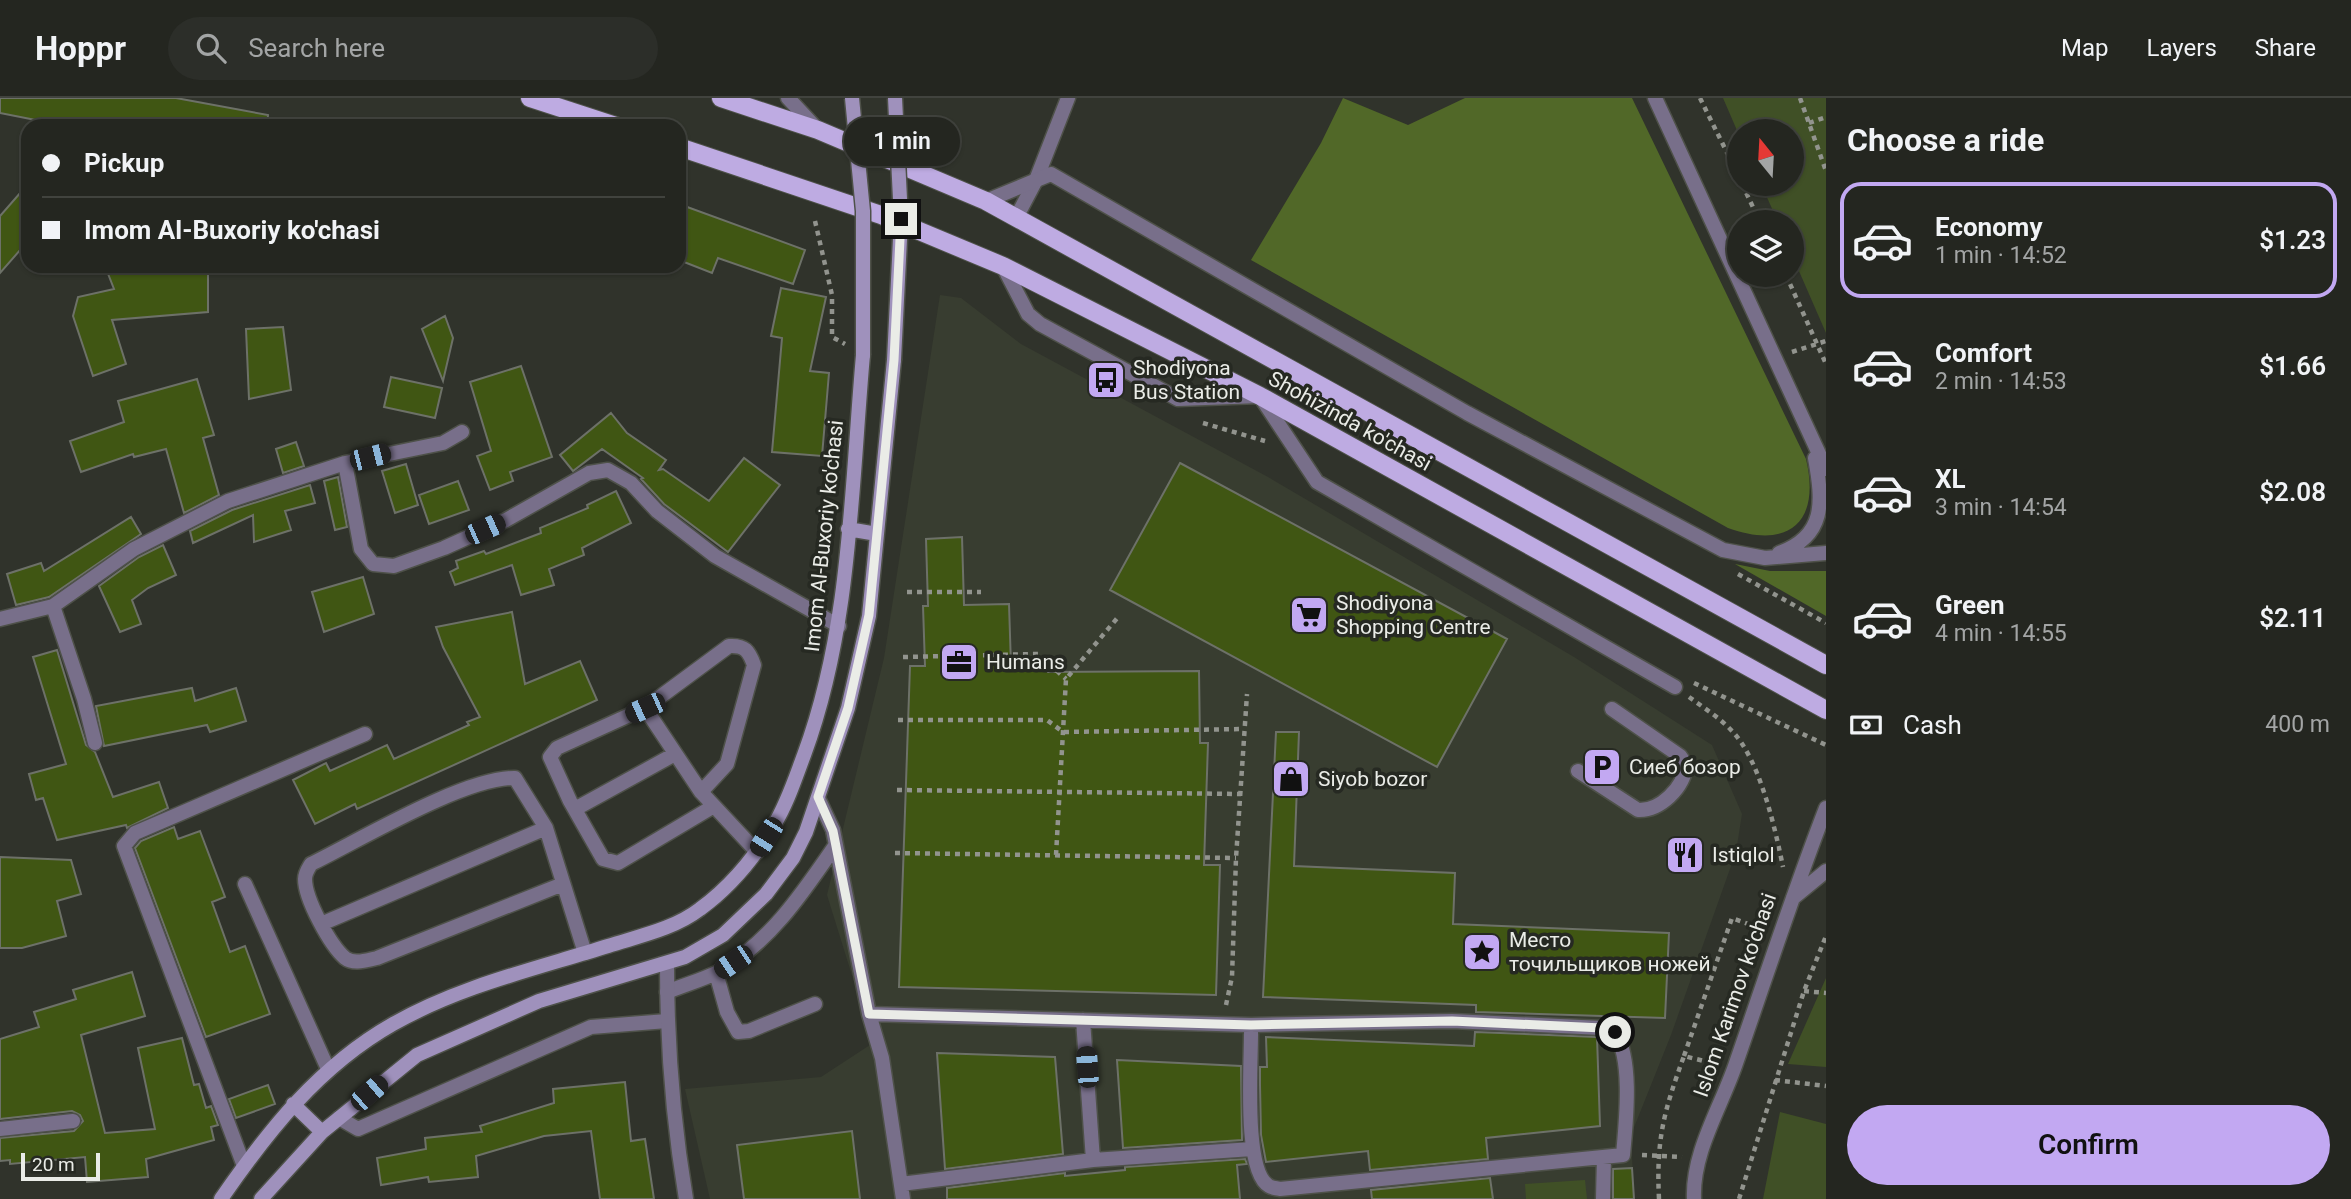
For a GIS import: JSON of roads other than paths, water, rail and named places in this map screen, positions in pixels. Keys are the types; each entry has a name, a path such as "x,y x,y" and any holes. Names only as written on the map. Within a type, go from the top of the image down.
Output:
{"main road":[{"path":"530,98 594,119"},
{"name":"Shohizinda ko'chasi","path":"721,98 818,130 986,201 1826,665"},
{"name":"Imom Al-Buxoriy ko'chasi","path":"221,1199 293,1104 328,1069 392,1025 483,983 668,927 699,910 757,852 791,791 822,707 839,626 863,355 863,211 852,98"},
{"path":"261,1199 322,1132 417,1055 539,1001 667,965 723,935 766,894 793,858 818,797 848,708 869,615 894,360 901,219 895,98"},
{"name":"Shohizinda ko'chasi","path":"686,149 881,215 1003,266 1260,396 1826,710"},
{"path":"848,529 877,534"},
{"path":"293,1104 322,1132"}],"street":[{"path":"789,98 818,130"},
{"path":"1016,218 1036,180 1068,98"},
{"path":"1655,98 1826,469"},
{"path":"986,201 1051,174 1467,413 1723,550 1765,558 1826,553"},
{"path":"1003,266 1028,314 1040,324 1178,399 1260,396 1317,482 1675,687"},
{"path":"0,619 53,606 134,549 228,501 345,463 443,443 462,432"},
{"path":"1765,558 1794,548 1815,528 1821,496 1811,436"},
{"path":"345,463 361,549 373,564 394,566 444,548 506,520 589,473 608,470 631,483 657,510 715,556 839,626"},
{"path":"53,606 84,699 95,743"},
{"path":"701,792 727,764 754,665 749,652 740,645 729,646 645,708 557,748 550,757 603,859 618,863 714,806"},
{"path":"645,708 701,792 757,852"},
{"path":"1578,771 1637,810 1659,808 1685,774 1686,765 1680,756 1612,709"},
{"path":"244,1166 124,846 135,833 365,734"},
{"path":"575,809 675,754"},
{"path":"563,884 377,958 357,962 346,959 321,924 307,892 305,876 311,863 468,787 498,778 515,778 547,828 585,953"},
{"path":"818,797 833,831 869,1014 882,1058 903,1199"},
{"name":"Islom Karimov ko'chasi","path":"1694,1199 1699,1158 1734,1069 1790,901 1826,808"},
{"path":"321,924 547,828"},
{"path":"667,992 716,973 749,951 794,905 835,846"},
{"path":"1790,901 1826,871"},
{"path":"245,884 328,1069"},
{"path":"667,965 667,1021 675,1134 686,1199"},
{"path":"716,973 727,1012 738,1032 749,1031 815,1004"},
{"path":"869,1014 1251,1025 1452,1021 1602,1028 1615,1032 1623,1045 1626,1114 1623,1155 1280,1189 1269,1186 1261,1176 1252,1149 1251,1025"},
{"path":"1083,1020 1093,1160"},
{"path":"339,1118 358,1129 592,1027 667,1021"},
{"path":"0,1129 73,1121"},
{"path":"901,1184 1093,1160 1252,1149"},
{"path":"1603,1199 1604,1157"}],"place":[{"name":"Shodiyona Bus Station","path":"1106,380"},
{"name":"Shodiyona Shopping Centre","path":"1309,615"},
{"name":"Humans","path":"959,662"},
{"name":"Сиеб бозор","path":"1602,767"},
{"name":"Siyob bozor","path":"1291,779"},
{"name":"Istiqlol","path":"1685,855"},
{"name":"Место точильщиков ножей","path":"1482,952"}]}
